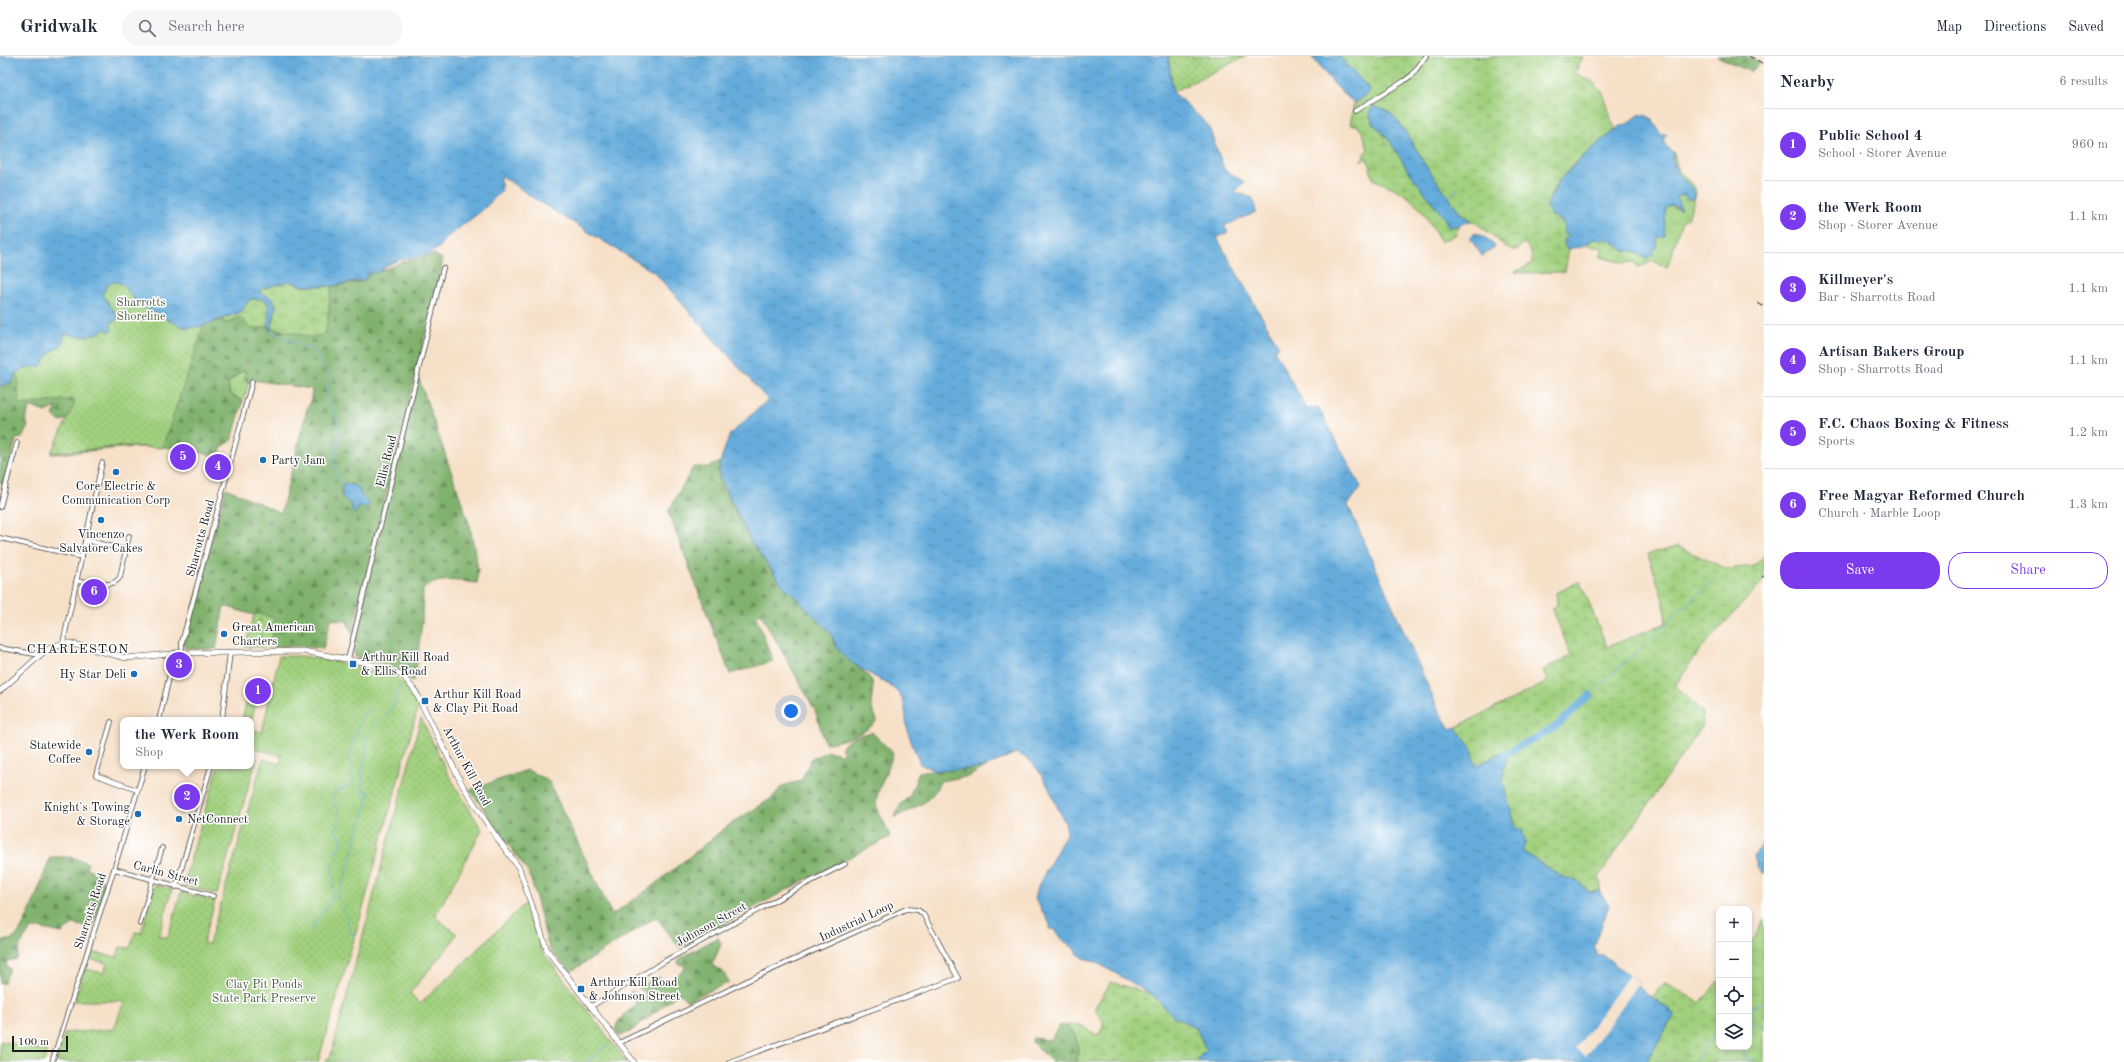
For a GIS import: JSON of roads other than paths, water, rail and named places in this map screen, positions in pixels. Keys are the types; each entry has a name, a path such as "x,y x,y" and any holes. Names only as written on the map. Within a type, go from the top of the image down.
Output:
{"street":[{"path":"1355,111 1404,82 1412,75 1426,56"},
{"name":"Ellis Road","path":"348,659 443,268"},
{"name":"Sharrotts Road","path":"182,653 182,642 252,382"},
{"path":"0,507 17,443"},
{"path":"0,691 40,655 51,647 63,643 102,463"},
{"path":"76,581 110,584 116,582 120,577 129,536"},
{"path":"0,538 82,557"},
{"path":"85,540 126,550"},
{"name":"Arthur Kill Road","path":"63,643 79,644 122,658 175,653 303,651 376,665 403,676 415,691 463,786 490,828 519,868 547,950 634,1062"},
{"path":"0,648 40,655"},
{"path":"222,717 230,652"},
{"path":"160,717 175,653"},
{"path":"111,722 96,776 137,790"},
{"name":"Sharrotts Road","path":"52,1062 114,869 144,769"},
{"path":"176,886 210,769"},
{"path":"140,924 162,848"},
{"name":"Johnson Street","path":"590,1007 677,954 844,864"},
{"name":"Carlin Street","path":"114,869 213,896"},
{"name":"Industrial Loop","path":"619,1043 749,980 899,912 910,909 918,910 924,914 958,978 729,1062"}],"water":[{"path":"0,56 1168,56 1173,92 1208,125 1224,169 1244,182 1235,192 1253,198 1256,212 1224,226 1228,232 1217,238 1279,347 1274,350 1307,409 1318,407 1361,487 1348,505 1438,709 1450,729 1455,727 1467,742 1473,752 1475,763 1479,765 1508,749 1511,753 1503,771 1503,781 1515,827 1522,830 1525,843 1522,851 1562,877 1578,881 1589,893 1599,891 1609,905 1594,947 1598,955 1603,955 1639,983 1638,987 1675,1014 1646,1062 1199,1062 1198,1059 1206,1050 1197,1029 1172,1015 1152,994 1092,960 1081,957 1061,938 1056,930 1049,929 1050,924 1035,899 1039,884 1067,832 1065,823 1046,782 1033,764 1025,757 1016,753 983,768 935,771 920,764 908,732 904,703 896,691 888,684 854,664 844,656 836,646 832,634 781,583 752,543 719,476 720,462 730,434 768,400 655,273 535,199 502,176 500,179 502,190 483,210 447,237 442,245 429,254 390,264 375,273 368,273 366,279 333,286 303,286 289,281 261,289 260,292 273,299 276,306 270,332 268,325 268,303 262,299 250,299 240,313 201,326 187,328 154,313 141,305 122,284 114,282 106,287 103,295 118,317 114,322 111,322 111,331 108,332 105,328 97,334 86,336 75,336 65,333 62,345 51,352 41,366 24,368 15,374 14,380 6,385 0,386"},
{"path":"1311,56 1339,56 1370,90 1369,93 1354,103 1335,85"},
{"path":"1373,106 1387,111 1397,119 1421,156 1421,159 1461,214 1471,221 1449,228 1444,218 1407,169 1388,138 1373,124 1369,113"},
{"path":"1639,115 1650,118 1661,135 1667,135 1663,139 1665,145 1673,152 1675,169 1691,187 1695,198 1687,199 1684,194 1677,197 1681,210 1674,205 1670,205 1666,208 1664,236 1658,238 1655,249 1652,251 1654,255 1650,256 1647,260 1636,252 1623,250 1611,240 1607,241 1606,238 1602,240 1596,238 1579,248 1569,249 1565,247 1564,239 1569,237 1569,234 1564,235 1563,222 1557,219 1559,217 1550,216 1551,213 1546,207 1559,180 1590,150 1622,125 1627,124"},
{"path":"1475,233 1485,237 1495,246 1482,256 1470,238"},
{"path":"344,483 356,486 360,489 360,494 369,503 368,507 359,507 354,514 352,512 352,505 342,497 342,486"},
{"path":"1764,840 1764,874 1757,868 1754,856"}],"waterway":[{"path":"1449,198 1459,187"},
{"path":"270,331 314,351 330,377 330,381 325,389 328,393 328,403 336,413 339,438 334,462 336,472 342,486"},
{"path":"1590,695 1713,580"},
{"path":"355,938 350,930 342,903 337,898 355,847 356,838 367,802 368,796 363,792 362,770 367,755 366,741 368,731 392,709 400,686"},
{"path":"1503,756 1555,727 1590,695"},
{"path":"311,931 316,921 329,904 333,895 332,883 334,879 331,868 337,859 335,850 342,845 341,836 336,835 336,825 339,823 338,809 331,800 335,792 353,784 349,756 361,719 369,707"},
{"path":"363,789 369,791 368,796"},
{"path":"1752,1014 1753,1007 1764,1002"},
{"path":"1752,1024 1764,1026"},
{"path":"1693,1062 1707,1044 1716,1037"},
{"path":"586,1062 608,1044"},
{"path":"1743,1050 1743,1058 1749,1060 1755,1058"}],"railway":[{"path":"1749,56 1764,64"},
{"path":"1758,303 1764,307"}],"place":[{"name":"F.C. Chaos Boxing & Fitness","path":"183,457"},
{"name":"Party Jam","path":"263,460"},
{"name":"Artisan Bakers Group","path":"218,467"},
{"name":"Core Electric & Communication Corp","path":"116,472"},
{"name":"Vincenzo Salvatore Cakes","path":"101,520"},
{"name":"Free Magyar Reformed Church","path":"94,592"},
{"name":"Great American Charters","path":"224,634"},
{"name":"Arthur Kill Road & Ellis Road","path":"353,664"},
{"name":"Killmeyer's","path":"179,665"},
{"name":"Hy Star Deli","path":"134,674"},
{"name":"Public School 4","path":"258,691"},
{"name":"Arthur Kill Road & Clay Pit Road","path":"425,701"},
{"name":"Statewide Coffee","path":"89,752"},
{"name":"the Werk Room","path":"187,797"},
{"name":"Knight's Towing & Storage","path":"138,814"},
{"name":"NetConnect","path":"179,819"},
{"name":"Arthur Kill Road & Johnson Street","path":"581,989"}],"district":[{"name":"CHARLESTON","path":"78,648"}],"park label":[{"name":"Sharrotts Shoreline","path":"141,309"},
{"name":"Clay Pit Ponds State Park Preserve","path":"264,991"}]}
